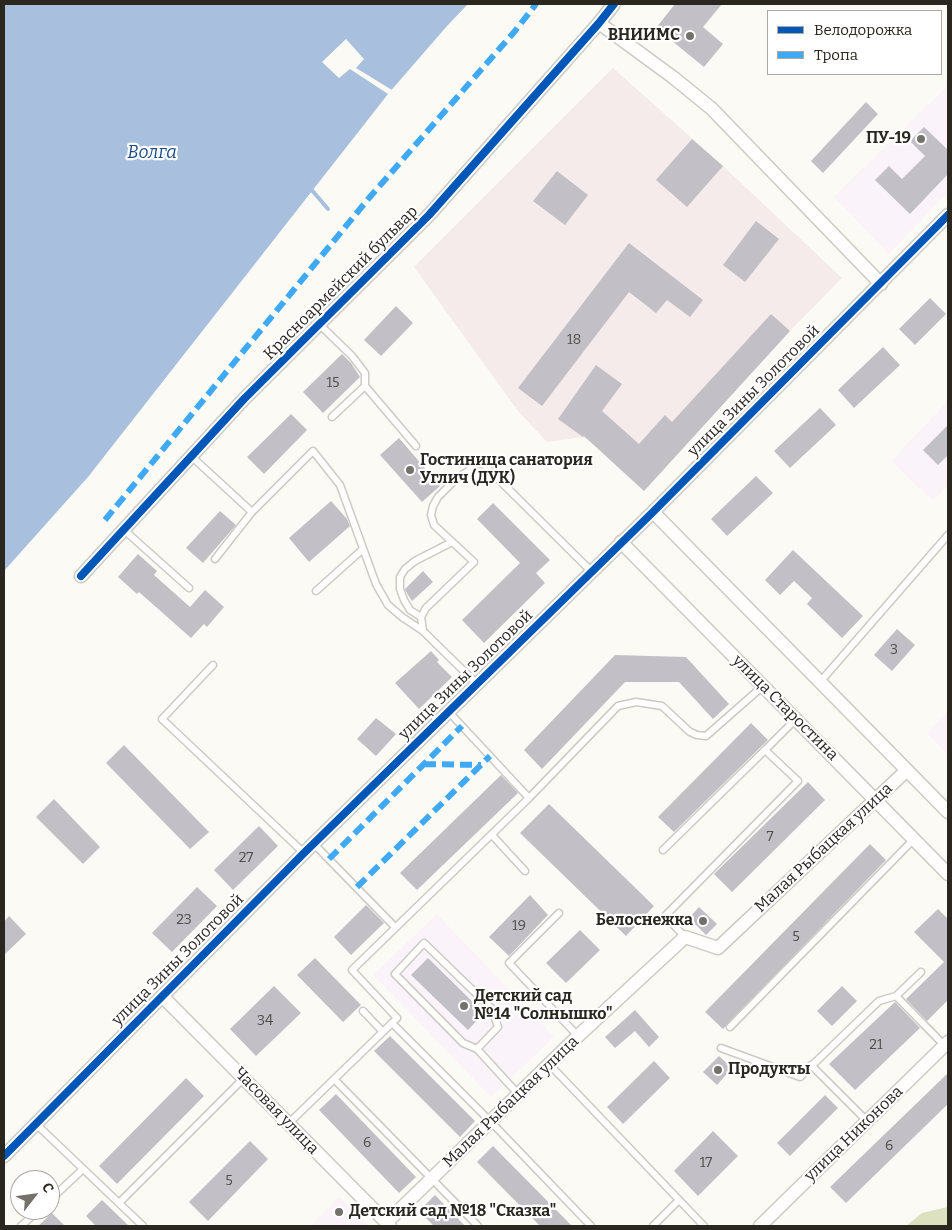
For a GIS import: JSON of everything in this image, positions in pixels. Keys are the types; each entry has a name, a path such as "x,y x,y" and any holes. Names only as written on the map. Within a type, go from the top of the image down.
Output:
{"street":[{"name":"Красноармейский бульвар","path":"81,576 244,399 429,215 614,4"},
{"path":"599,23 674,78 712,109 881,284"},
{"name":"улица Зины Золотовой","path":"4,1156 304,852 653,512 948,215"},
{"path":"653,512 948,812"},
{"name":"улица Старостина","path":"621,542 948,874"},
{"name":"Малая Рыбацкая улица","path":"388,1225 431,1179 549,1064 685,937 718,948 907,770"},
{"name":"Часовая улица","path":"162,996 388,1225"},
{"name":"улица Никонова","path":"763,1225 946,1044"}],"lane":[{"path":"319,324 352,356 365,373 365,386 416,446"},
{"path":"332,417 365,386"},
{"path":"215,559 252,512 313,451 340,485 376,584 388,605 423,631 476,684"},
{"path":"191,456 252,512"},
{"path":"423,631 421,617 426,608 474,562 434,525 431,515 433,506 438,497 454,480 481,462 592,571"},
{"path":"124,530 189,588"},
{"path":"820,682 948,535"},
{"path":"421,617 410,610 404,600 400,589 400,577 405,569 415,561 452,542"},
{"path":"316,591 363,549"},
{"path":"213,665 162,719 304,852"},
{"path":"288,1124 397,1018 352,970 492,835 618,706 636,702 662,706 690,732 706,736 763,686"},
{"name":"улица Зины Золотовой","path":"448,711 529,798"},
{"path":"663,850 796,719"},
{"path":"685,937 664,916 798,780 765,750"},
{"path":"492,835 525,871"},
{"path":"730,1027 914,839"},
{"path":"314,843 395,927"},
{"path":"559,913 509,963 578,1036"},
{"path":"477,1049 498,1027 492,1008 424,943 395,974 463,1043 477,1049 519,1095"},
{"path":"721,1048 800,1077 879,1000 896,996 921,972"},
{"path":"896,996 946,1044"},
{"path":"363,1010 383,1032"},
{"path":"392,1023 491,1122 590,1226"},
{"path":"549,1064 704,1226"},
{"path":"812,1065 867,1121"},
{"path":"119,1203 244,1078"},
{"path":"334,1079 478,1226"},
{"path":"35,1123 142,1226"},
{"path":"60,1191 83,1169"},
{"path":"653,1226 680,1200"}],"shaded area":[{"path":"613,68 723,166 842,278 790,331 644,491 583,437 547,442 518,411 414,267"},
{"name":"ПУ-19","path":"948,85 948,192 889,254 834,197"},
{"path":"948,401 948,485 933,501 891,461"},
{"path":"948,711 948,755 927,733"},
{"name":"Детский сад №14 \"Солнышко\"","path":"437,914 554,1037 491,1097 373,975"},
{"name":"Детский сад №18 \"Сказка\"","path":"339,1197 369,1226 310,1226"}],"green space":[{"path":"948,1207 948,1226 906,1226 922,1213"}],"water":[{"name":"Волга","path":"4,4 468,4 388,94 88,477 4,571"}],"pier":[{"path":"346,39 364,59 356,68 392,90 388,94 350,69 339,78 322,62"}],"building":[{"name":"ВНИИМС","path":"675,4 722,4 703,27 723,44 704,67 656,28"},
{"path":"866,102 878,114 823,173 811,161"},
{"path":"924,127 948,150 948,174 910,214 875,180 889,166 902,179 925,156 910,141"},
{"path":"692,139 723,166 687,207 656,180"},
{"path":"557,171 588,195 565,225 533,201"},
{"path":"756,221 779,239 745,282 723,265"},
{"path":"629,243 703,300 690,317 667,300 656,313 629,292 542,406 518,388"},
{"path":"930,298 946,314 915,345 899,329"},
{"path":"396,306 413,323 381,356 364,340"},
{"path":"771,314 790,331 644,491 584,436 558,419 596,365 622,384 602,411 639,444 665,415 672,422"},
{"path":"883,347 900,365 854,408 838,390"},
{"path":"342,354 351,363 360,377 323,413 303,392"},
{"path":"820,408 836,425 790,468 774,451"},
{"path":"291,414 307,430 264,474 247,457"},
{"path":"948,425 948,455 938,465 923,450"},
{"name":"Гостиница санатория Углич (ДУК)","path":"399,438 440,486 422,502 380,455"},
{"path":"756,476 773,493 727,536 711,519"},
{"path":"331,501 347,519 350,526 309,562 289,538"},
{"path":"493,503 550,560 536,573 545,583 484,643 462,620 520,563 477,519"},
{"path":"220,511 236,525 203,563 186,548"},
{"path":"793,550 863,616 842,638 807,604 812,598 794,581 780,595 765,580"},
{"path":"138,554 157,571 154,575 190,607 205,590 224,607 207,627 204,624 191,638 139,592 137,594 118,577"},
{"path":"423,571 433,582 412,601 405,589"},
{"path":"897,629 915,645 892,671 874,655"},
{"path":"431,651 439,660 437,662 452,677 419,709 395,683"},
{"path":"615,655 686,657 729,704 713,719 679,682 625,682 542,769 524,750"},
{"path":"376,718 396,734 376,756 357,739"},
{"path":"751,723 768,740 674,832 658,817"},
{"path":"124,745 209,832 190,849 106,763"},
{"path":"501,775 518,793 417,890 400,873"},
{"path":"808,782 825,800 732,892 714,874"},
{"path":"54,799 100,847 83,864 36,817"},
{"path":"549,804 654,906 626,936 520,833"},
{"path":"259,826 278,846 233,890 214,870"},
{"path":"870,844 886,860 723,1029 705,1012"},
{"path":"197,887 217,906 172,952 152,933"},
{"path":"530,895 548,915 509,956 489,937"},
{"path":"366,905 384,923 351,955 334,937"},
{"name":"Белоснежка","path":"699,907 717,924 706,935 689,918"},
{"path":"938,909 948,919 948,1000 927,1021 906,999 944,962 914,932"},
{"path":"9,916 26,934 4,955 4,922"},
{"path":"580,930 600,950 566,983 546,963"},
{"path":"315,958 361,1005 343,1022 297,975"},
{"path":"428,958 484,1013 468,1030 411,975"},
{"path":"274,986 301,1013 256,1056 230,1029"},
{"path":"842,986 857,1001 832,1026 817,1011"},
{"path":"895,1002 920,1028 855,1090 829,1064"},
{"path":"635,1010 659,1037 649,1047 635,1031 615,1048 605,1037"},
{"path":"390,1036 475,1121 460,1137 374,1051"},
{"name":"Продукты","path":"719,1056 732,1068 717,1085 703,1072"},
{"path":"654,1061 670,1078 623,1124 607,1107"},
{"path":"948,1073 948,1104 846,1203 830,1187"},
{"path":"186,1078 204,1096 117,1184 99,1166"},
{"path":"336,1094 416,1177 399,1193 319,1110"},
{"path":"825,1095 838,1108 790,1156 777,1143"},
{"path":"713,1131 738,1156 698,1196 674,1171"},
{"path":"250,1141 268,1159 208,1221 189,1202"},
{"path":"493,1146 572,1226 540,1226 477,1162"},
{"path":"435,1195 465,1226 434,1226 419,1211"},
{"path":"102,1200 129,1226 96,1226 86,1216"},
{"path":"44,1220 59,1220 65,1226 38,1226"}],"waterway":[{"path":"310,188 328,209"}],"marked path":[{"path":"105,520 369,198 515,31 536,4"},
{"path":"329,859 462,726"},
{"path":"357,887 490,756"},
{"path":"424,764 481,765"}],"cycle path":[{"path":"81,576 244,399 429,215 614,4"},
{"path":"4,1156 304,853 653,512 948,215"}],"place":[{"name":"ВНИИМС","path":"690,36"},
{"name":"ПУ-19","path":"921,139"},
{"name":"Гостиница санатория Углич (ДУК)","path":"410,470"},
{"name":"Белоснежка","path":"703,921"},
{"name":"Детский сад №14 \"Солнышко\"","path":"464,1006"},
{"name":"Продукты","path":"718,1070"},
{"name":"Детский сад №18 \"Сказка\"","path":"339,1212"}]}
